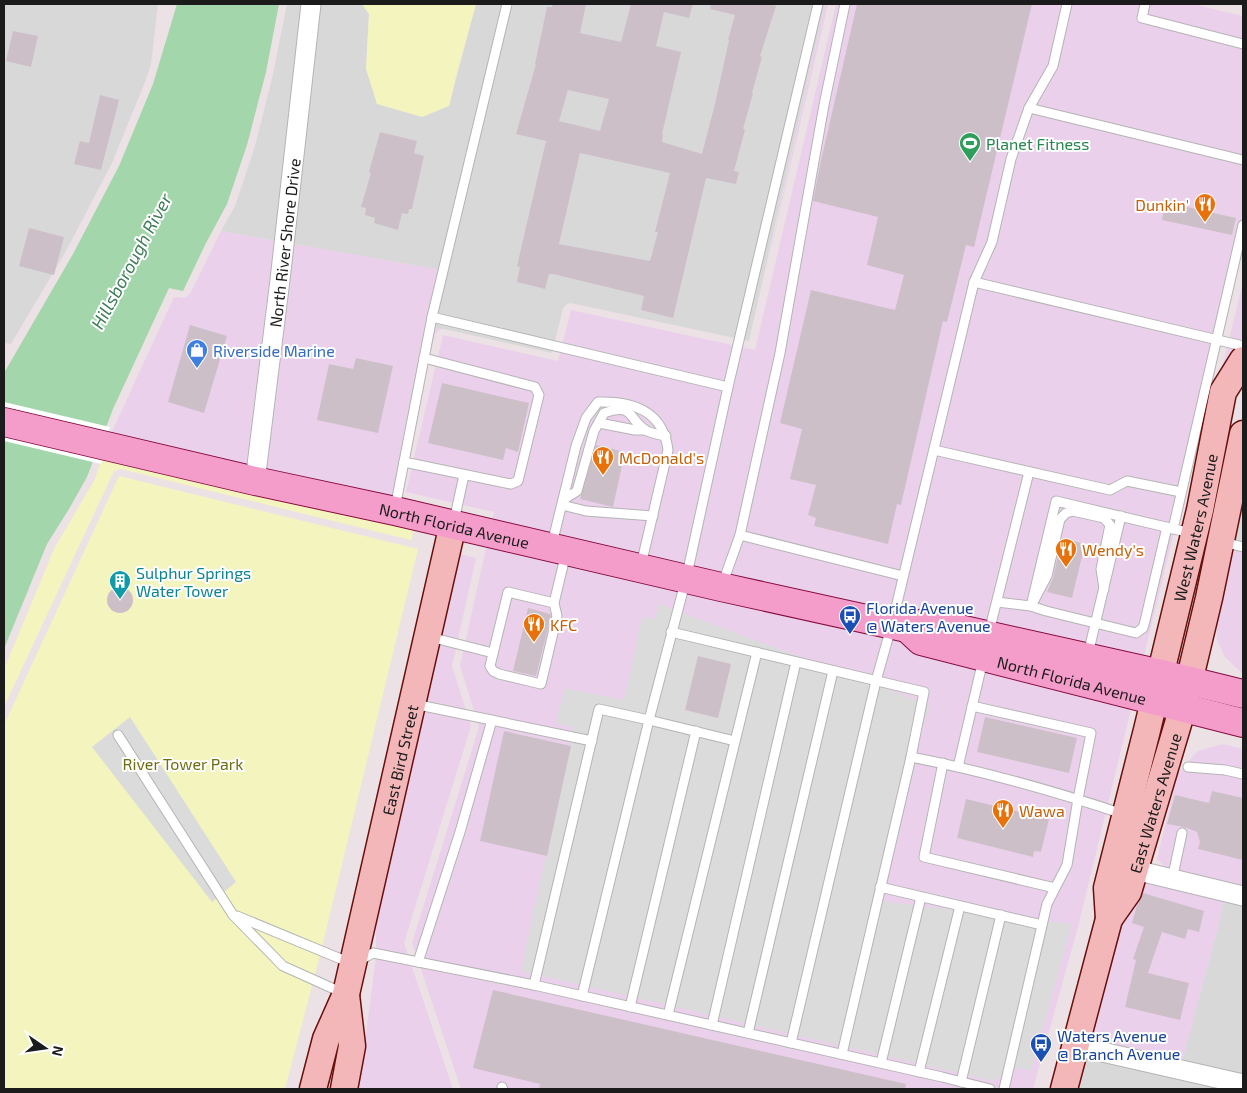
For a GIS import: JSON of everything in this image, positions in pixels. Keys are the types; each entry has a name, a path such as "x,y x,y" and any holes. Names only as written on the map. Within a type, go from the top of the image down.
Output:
{"main road":[{"name":"West Waters Avenue","path":"1158,687 1178,530 1223,392 1243,360"},
{"name":"North Florida Avenue","path":"4,422 255,481 453,524 686,579 899,626 928,622 986,647 1186,694 1243,722"},
{"name":"West Waters Avenue","path":"1186,694 1232,544 1243,434"},
{"name":"East Bird Street","path":"313,1089 326,1039 346,994 453,524"},
{"name":"North Florida Avenue","path":"986,647 1087,658 1158,687"},
{"name":"East Waters Avenue","path":"1110,919 1107,888 1158,687"},
{"name":"North Florida Avenue","path":"1186,694 1243,694"},
{"name":"East Waters Avenue","path":"1064,1089 1110,919 1128,892 1186,694"},
{"name":"East Bird Street","path":"344,1089 352,1046 346,994"}],"street":[{"name":"North River Shore Drive","path":"255,481 311,4"},
{"path":"1135,870 1243,896"},
{"path":"1076,1046 1243,1084"}],"lane":[{"path":"395,511 432,317 507,4"},
{"path":"582,996 648,720 686,579 728,387 818,4"},
{"path":"721,587 740,535 780,352 824,106 845,4"},
{"path":"791,1043 876,681 899,626 903,576 974,282 992,242 1011,159 1029,108 1053,66 1067,4"},
{"path":"1145,4 1142,18 1243,44"},
{"path":"1029,108 1243,160"},
{"path":"997,602 1031,606 1136,634 1143,628 1178,530 1181,492 1198,469 1216,340 1243,225"},
{"path":"974,282 1243,346"},
{"path":"432,317 728,387"},
{"path":"404,462 511,484 518,481 539,395 535,387 424,358"},
{"path":"554,603 508,592 490,666 493,670 499,674 541,684 557,616 554,603 562,503 576,446 586,418 598,402 634,405 661,424 666,436 667,460 641,568"},
{"path":"562,503 577,491 594,431 604,412 617,408 628,411 645,430"},
{"path":"599,423 635,430 645,430 666,436"},
{"path":"934,450 1110,490 1127,481 1181,492"},
{"path":"958,767 1029,472"},
{"path":"453,524 464,475"},
{"path":"1031,606 1056,502 1178,530"},
{"path":"562,503 586,511 654,516"},
{"path":"1031,606 1047,576 1060,519 1066,513 1073,512 1104,518 1110,525 1101,569 1104,589"},
{"path":"1087,658 1121,516"},
{"path":"740,535 903,576"},
{"path":"671,632 924,692 911,757 842,1054"},
{"path":"428,636 493,653"},
{"path":"668,1015 757,652"},
{"path":"712,1025 796,662"},
{"path":"748,1033 833,670"},
{"path":"412,703 592,741"},
{"path":"972,706 1091,733 1067,865 1047,904 1004,1089"},
{"path":"534,985 599,709 735,741"},
{"path":"418,962 460,832 492,720"},
{"path":"630,1007 696,731"},
{"path":"118,736 234,915 283,966 346,994"},
{"path":"911,757 943,763 1078,799 1126,814"},
{"path":"943,763 924,857 1055,888"},
{"path":"1188,767 1224,770 1243,774"},
{"path":"1172,880 1182,833"},
{"path":"880,888 1042,925"},
{"path":"881,1063 920,897"},
{"path":"919,1072 960,906"},
{"path":"234,915 353,964 373,952 534,985 990,1089"},
{"path":"961,1082 1001,915"}],"shaded area":[{"path":"4,4 158,4 151,64 112,163 66,251 11,344 4,343"},
{"path":"287,4 302,4 275,241 221,231 235,206 255,146 273,74"},
{"path":"320,4 362,4 369,14 366,69 449,106 476,4 825,4 749,341 570,303 563,308 552,353 428,326 440,270 294,244"},
{"path":"825,4 828,4 763,284"},
{"path":"836,4 1192,4 1243,16 1243,249 1078,927 1033,1089 461,1089 412,943 479,727 460,666 494,512 406,492 443,335 558,361 571,310 755,350"},
{"path":"221,231 275,241 247,471 109,438 174,297 184,298 190,294"},
{"path":"294,244 441,270 429,326 440,329 435,334 398,493 405,499 485,517 484,520 265,475"},
{"path":"1243,282 1242,345 1219,381"},
{"path":"1243,480 1243,553 1229,548"},
{"path":"1229,548 1243,553 1243,674 1225,657 1217,640 1213,595"},
{"path":"456,553 476,558 452,666 471,726 404,943 453,1089 354,1089 366,1034 376,956 376,904"},
{"path":"659,604 930,705 871,900 1072,924 1031,1071 1017,1068 993,1081 521,971 573,727 556,723 565,688 624,700 642,617 655,619"},
{"path":"130,717 236,882 212,902 92,747"},
{"path":"1223,744 1243,749 1243,886 1167,869 1157,859 1178,773 1198,751"},
{"path":"1132,879 1223,900 1219,923 1182,1061 1088,1040"},
{"path":"1223,900 1243,905 1243,1075 1182,1061 1219,923"},
{"path":"1084,1056 1231,1089 1075,1089"}],"green space":[{"path":"362,4 476,4 449,106 422,117 377,104 366,69 369,14"},
{"path":"104,454 415,526 411,540 121,469 114,471 4,707 4,669 55,547 94,481"},
{"name":"River Tower Park","path":"119,476 418,549 321,951 285,1089 4,1089 4,725"}],"water":[{"name":"Hillsborough River","path":"177,4 279,4 266,72 247,145 227,204 183,291 169,288 113,409 87,477 47,544 4,649 4,373 73,254 119,166 153,84"}],"pier":[{"path":"4,402 110,427 101,464 4,441"}],"building":[{"path":"553,4 586,4 580,33 621,42 631,4 693,4 689,18 664,12 656,46 681,52 662,134 662,142 702,154 735,15 710,9 711,4 769,4 776,6 760,56 762,57 743,129 745,130 734,171 739,172 736,184 706,178 673,318 641,310 644,296 553,274 549,274 545,289 517,282 520,267 517,266 546,141 516,134 536,64 547,7 552,7","holes":["568,90 609,99 600,131 559,121","580,153 670,173 655,232 658,232 650,261 559,244"]},
{"path":"857,4 1032,4 974,247 966,245 947,322 943,321 901,505 897,504 888,544 814,526 816,518 808,515 816,485 790,479 802,429 780,423 811,290 895,310 904,275 867,265 878,217 813,201"},
{"path":"13,31 38,36 31,67 6,61"},
{"path":"100,95 119,100 101,170 74,164 80,141 89,143"},
{"path":"380,132 417,141 414,153 424,156 412,209 409,209 408,214 402,213 398,230 374,223 375,218 365,215 366,208 361,207"},
{"path":"1165,202 1236,218 1232,235 1162,220"},
{"path":"29,228 64,237 54,275 19,266"},
{"name":"Riverside Marine","path":"190,325 227,336 204,413 168,402"},
{"path":"356,358 393,366 378,433 317,420 329,364 353,369"},
{"path":"442,383 529,403 518,452 506,448 503,460 428,443"},
{"name":"McDonald's","path":"596,445 625,452 613,507 580,499"},
{"name":"Wendy's","path":"1062,538 1085,544 1072,598 1047,592 1053,578"},
{"name":"Sulphur Springs Water Tower","path":"120,587 129,591 133,600 129,609 120,613 111,609 107,600 111,591"},
{"name":"KFC","path":"528,608 550,614 551,616 536,676 513,671"},
{"path":"698,656 731,664 718,718 685,710"},
{"name":"Wawa","path":"985,717 1077,738 1069,773 977,752"},
{"path":"504,731 571,746 547,856 480,841"},
{"path":"1212,791 1243,798 1243,860 1198,849 1200,842 1197,832 1167,824 1175,795 1209,803"},
{"name":"Wawa","path":"966,799 1049,819 1041,852 1034,851 1033,857 957,838"},
{"path":"1143,893 1204,911 1199,932 1188,929 1185,939 1162,932 1148,973 1189,983 1180,1020 1125,1007 1136,960 1133,959 1144,927 1132,923 1137,905"},
{"path":"493,990 906,1084 905,1089 539,1089 540,1084 473,1068"}],"place":[{"name":"Planet Fitness","path":"970,162"},
{"name":"Dunkin'","path":"1205,223"},
{"name":"Riverside Marine","path":"197,369"},
{"name":"McDonald's","path":"603,476"},
{"name":"Wendy's","path":"1066,568"},
{"name":"Sulphur Springs Water Tower","path":"120,600"},
{"name":"Florida Avenue @ Waters Avenue","path":"850,635"},
{"name":"KFC","path":"534,643"},
{"name":"Wawa","path":"1003,829"},
{"name":"Waters Avenue @ Branch Avenue","path":"1041,1063"}]}
